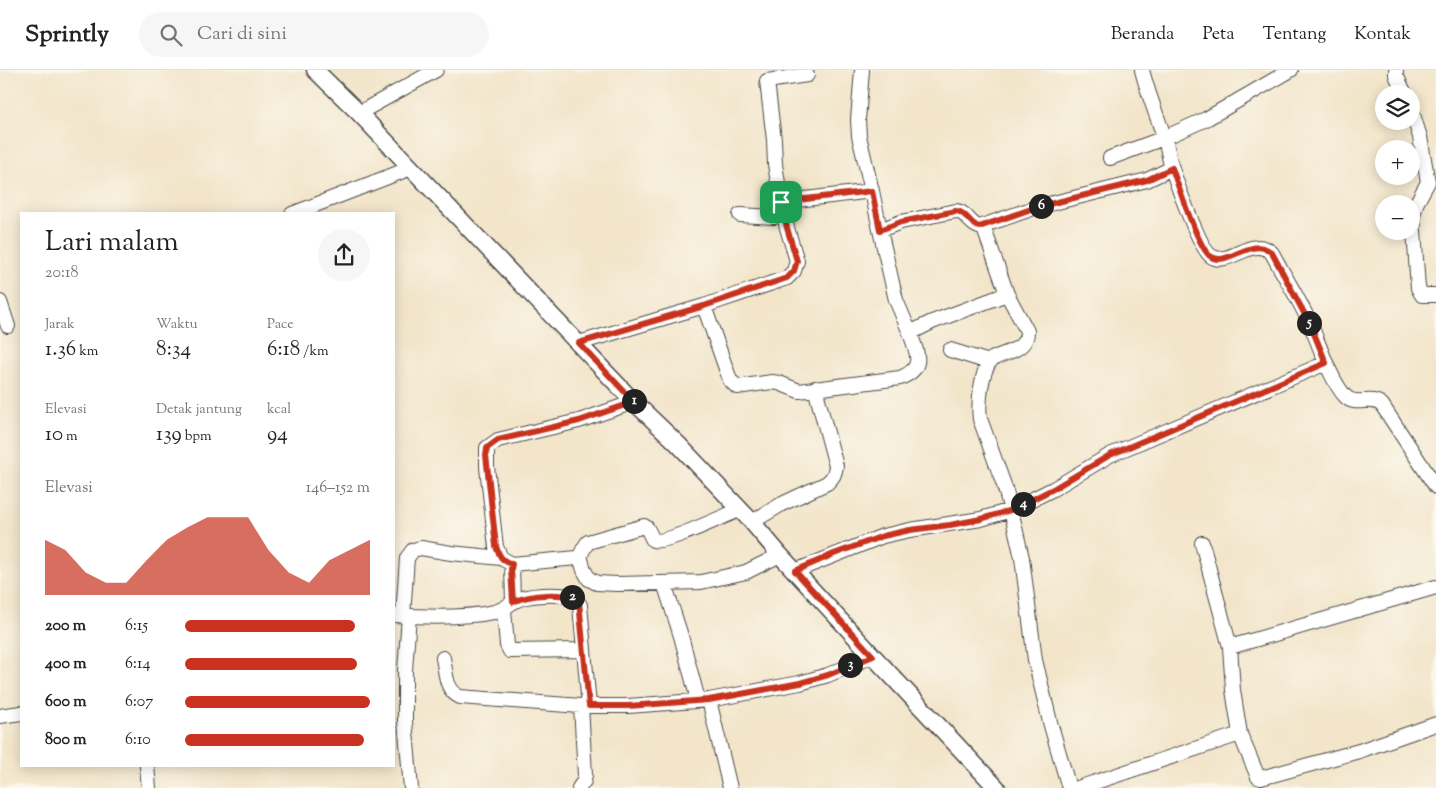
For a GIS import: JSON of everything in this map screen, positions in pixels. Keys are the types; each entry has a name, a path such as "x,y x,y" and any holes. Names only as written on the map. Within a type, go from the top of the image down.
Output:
{"street":[{"path":"315,70 359,113 634,402 678,444 997,788"},
{"path":"359,113 436,70"},
{"path":"704,306 730,380 734,386 740,387 772,382 799,391 900,378 912,370 918,361 918,356 896,300 859,136 858,120 862,70"},
{"path":"1142,70 1172,168 1195,229 1209,255 1213,258 1224,258 1244,250 1262,247 1267,248 1272,253 1311,326 1326,363 1343,393 1348,399 1355,402 1373,400 1382,405 1436,487"},
{"path":"1110,158 1164,138 1206,119 1291,70"},
{"path":"1396,70 1396,75 1401,85"},
{"path":"579,343 704,306 791,275 797,261 783,208 775,164 767,75 807,75"},
{"path":"1418,130 1428,182 1416,204 1413,216 1418,288 1422,296 1436,296"},
{"path":"297,212 411,168"},
{"path":"880,230 901,222 956,211 963,213 974,226 983,226 1037,207 1147,180 1172,168"},
{"path":"740,215 774,217 783,208 872,191"},
{"path":"983,226 1007,294 1027,331 1028,337 1023,345 989,362 982,387 979,410 980,419 1011,510 1022,558 1035,660 1069,788"},
{"path":"910,333 932,322 1007,294"},
{"path":"0,302 10,325"},
{"path":"950,350 989,362"},
{"path":"795,571 883,536 981,519 1011,510 1053,489 1110,455 1326,363"},
{"path":"752,522 782,504 832,479 836,466 815,388"},
{"path":"584,650 510,650 506,643 511,569 496,546 487,467 487,448 498,440 579,421 634,402"},
{"path":"739,510 681,534 658,541 653,540 645,526 596,540 586,544 580,556 584,570 592,582 702,582 746,572 780,555"},
{"path":"1202,543 1230,647 1233,690 1240,734 1258,777 1261,778 1359,751 1436,724"},
{"path":"411,788 405,721 402,616 407,558 413,550 421,548 506,561 567,560 580,556"},
{"path":"664,583 730,788"},
{"path":"1230,647 1436,587"},
{"path":"402,616 472,615 509,606 524,598 540,595 569,596 577,599 580,605 584,650 585,706 585,775 584,781 579,788"},
{"path":"443,658 447,683 454,695 460,697 585,706 628,706 703,700 800,683 828,675 873,656"},
{"path":"0,716 20,713"},
{"path":"1078,788 1240,734"},
{"path":"147,767 148,788"}],"route":[{"path":"1172,168 1195,229 1209,255 1219,259 1244,250 1262,247 1267,248 1272,253 1311,326 1326,363 1230,402 1110,455 1053,489 1011,510 981,519 883,536 795,571 873,656 828,675 800,683 709,700 628,706 589,706 580,605 577,599 569,596 540,595 513,602 512,564 500,558 496,546 487,467 487,448 498,440 579,421 634,402 579,343 704,306 791,275 797,261 781,202 872,191 880,230 901,222 956,211 963,213 974,226 979,227 1037,207 1147,180 1172,168"}]}
